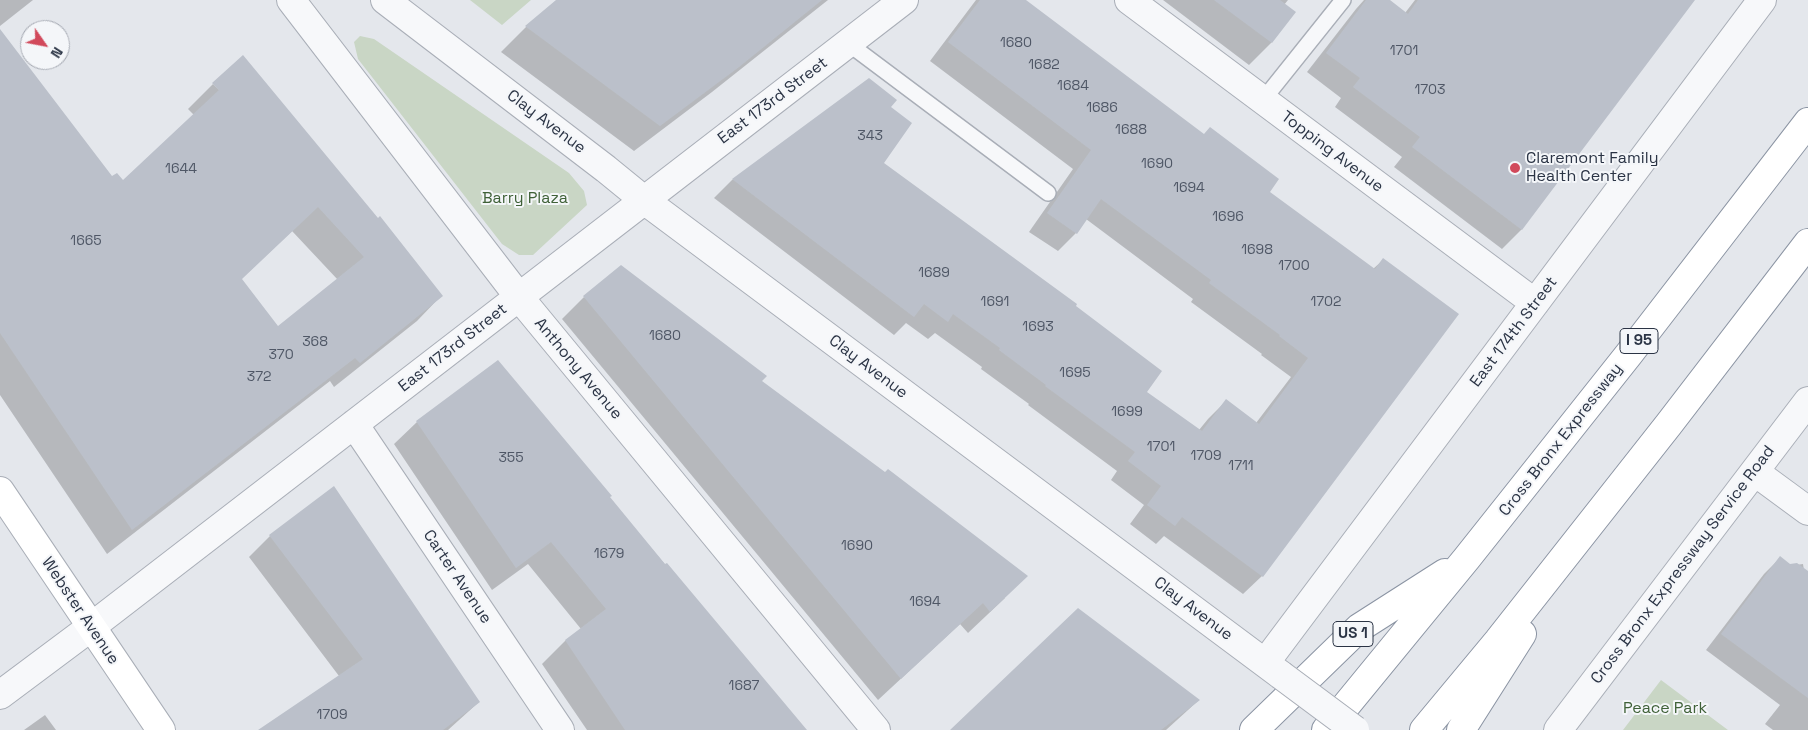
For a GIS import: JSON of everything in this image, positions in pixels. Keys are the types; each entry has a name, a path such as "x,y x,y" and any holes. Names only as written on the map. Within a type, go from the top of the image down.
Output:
{"main road":[{"name":"Cross Bronx Expressway","path":"1326,730 1467,558 1634,347 1808,122"},
{"path":"1424,730 1598,514 1808,243"},
{"name":"Webster Avenue","path":"0,492 160,730"},
{"path":"1461,730 1598,514"},
{"name":"US 1","path":"1254,730 1359,628 1467,558"}],"street":[{"name":"Anthony Avenue","path":"291,0 518,297 876,730"},
{"name":"Clay Avenue","path":"385,0 644,200 1355,730"},
{"name":"East 173rd Street","path":"0,695 91,627 904,0"},
{"name":"Topping Avenue","path":"1129,0 1535,303"},
{"name":"East 174th Street","path":"1273,669 1535,303 1762,0"},
{"name":"Cross Bronx Expressway Service Road","path":"1558,730 1808,401"},
{"name":"Carter Avenue","path":"354,424 560,730"},
{"path":"1755,472 1808,511"}],"lane":[{"path":"1263,100 1343,0"},
{"path":"849,44 1048,193"}],"green space":[{"path":"470,0 531,0 502,25"},
{"name":"Barry Plaza","path":"360,36 374,39 569,173 584,191 587,205 533,255 519,255 502,244 358,59 354,42"},
{"name":"Peace Park","path":"1661,680 1728,730 1623,730"}],"building":[{"path":"556,0 822,0 739,67 660,126 525,26"},
{"path":"980,0 1026,0 1204,134 1210,127 1279,179 1270,192 1375,269 1383,258 1459,314 1263,577 1182,517 1175,526 1147,505 1161,486 1128,461 1135,452 1045,386 999,350 1000,348 953,314 948,322 924,304 914,317 732,179 869,78 897,100 891,107 912,123 884,163 1077,304 1076,306 1162,371 1147,392 1202,431 1226,399 1259,424 1308,358 1209,283 1211,280 1101,199 1077,234 1047,213 1091,150 948,42"},
{"path":"1214,0 1280,0 1296,12 1272,43"},
{"path":"1366,0 1390,0 1408,14 1418,0 1695,0 1522,230 1412,147 1420,137 1353,87 1360,78 1326,53"},
{"path":"0,29 20,55 20,70 31,70 112,176 117,173 123,180 219,90 212,83 243,55 378,218 380,216 443,296 360,363 355,358 132,530 0,333","holes":["318,207 364,257 278,326 242,279"]},
{"path":"621,265 767,376 762,381 885,472 888,469 1028,576 990,612 983,603 901,679 583,296"},
{"path":"498,360 612,496 610,497 665,564 667,563 807,730 625,730 565,640 606,609 551,542 516,568 416,421"},
{"path":"334,486 480,702 443,730 258,730 363,659 269,535"},
{"path":"1780,556 1790,564 1797,563 1808,571 1808,698 1721,634"},
{"path":"1078,608 1200,700 1161,730 950,730"}],"place":[{"name":"Claremont Family Health Center","path":"1515,168"}]}
